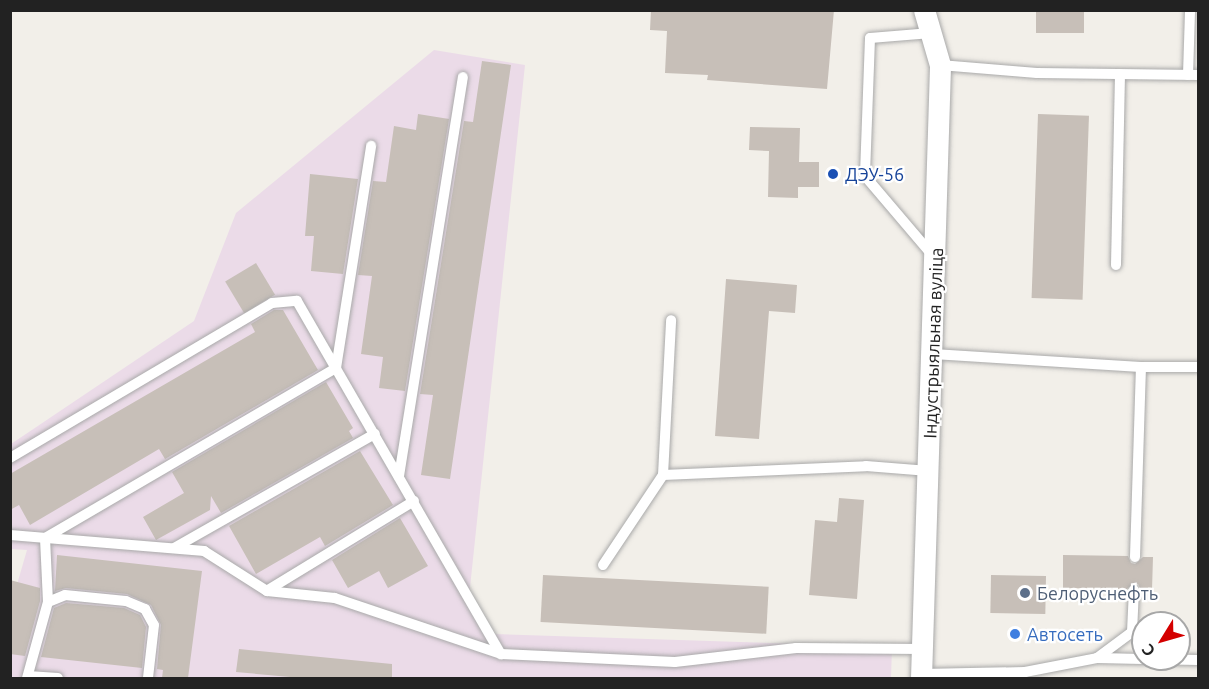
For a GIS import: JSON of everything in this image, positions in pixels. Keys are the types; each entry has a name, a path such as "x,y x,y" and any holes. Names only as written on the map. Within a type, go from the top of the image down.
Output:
{"street":[{"name":"Індустрыяльная вуліца","path":"921,676 933,354 940,65 924,10"}],"lane":[{"path":"940,65 1037,73 1193,75 1191,10"},
{"path":"931,33 870,38 865,176 935,259"},
{"path":"1116,265 1120,74"},
{"path":"399,476 463,77"},
{"path":"336,368 371,146"},
{"path":"10,458 272,303 297,301 501,654"},
{"path":"603,565 663,475 670,320"},
{"path":"933,354 1141,367 1198,366"},
{"path":"1135,556 1141,367"},
{"path":"45,538 336,368"},
{"path":"174,548 375,434"},
{"path":"663,475 867,466 928,471"},
{"path":"267,591 414,501"},
{"path":"10,535 204,551 267,591 335,598 501,654 675,662 796,648 922,649"},
{"path":"45,538 48,602 27,677 58,678"},
{"path":"1097,658 1132,632 1134,590"},
{"path":"48,602 65,595 126,601 145,609 154,625 148,678"},
{"path":"921,676 1025,672 1097,658 1131,659"}],"shaded area":[{"path":"434,50 525,65 469,597 491,634 892,647 891,678 11,678 11,605 27,550 11,549 11,444 194,321 236,213"}],"building":[{"path":"651,10 834,10 827,89 707,80 708,75 665,73 667,31 650,30"},
{"path":"1036,10 1084,10 1084,33 1036,33"},
{"path":"482,61 511,65 450,479 421,475 433,395 420,394 464,121 473,122"},
{"path":"418,114 449,119 405,391 379,388 383,357 361,354 372,276 358,275 373,181 386,182 394,126 416,130"},
{"path":"1038,114 1089,116 1083,300 1032,298"},
{"path":"750,127 800,128 799,162 819,162 819,187 798,187 798,198 768,197 769,151 749,150"},
{"path":"310,174 358,179 343,274 311,271 314,236 305,236"},
{"path":"256,263 275,295 244,313 225,282"},
{"path":"726,279 797,285 795,313 769,311 759,439 715,436"},
{"path":"274,310 283,310 318,370 165,459 159,449 30,525 19,505 10,510 10,474 255,332 251,324"},
{"path":"326,382 353,428 349,431 353,438 221,513 211,496 210,510 156,540 143,517 184,493 172,472"},
{"path":"360,451 393,505 325,546 320,537 256,574 229,526"},
{"path":"839,498 864,500 857,599 809,595 815,520 837,522"},
{"path":"400,518 428,566 388,588 379,571 348,588 332,560"},
{"path":"57,555 202,571 188,678 162,678 163,670 157,669 161,625 151,605 127,594 66,588 55,591"},
{"path":"1063,555 1128,556 1131,563 1135,564 1143,557 1153,557 1152,590 1141,590 1138,584 1134,583 1127,589 1063,588"},
{"path":"543,575 769,587 766,634 541,622"},
{"path":"991,575 1046,576 1045,614 990,613"},
{"path":"10,580 40,588 40,601 25,656 10,654"},
{"path":"66,603 124,608 140,615 146,627 142,668 41,657 54,608"},
{"path":"239,649 392,664 392,678 301,678 236,672"}],"place":[{"name":"ДЭУ-56","path":"833,174"},
{"name":"Белоруснефть","path":"1025,593"},
{"name":"Автосеть","path":"1015,634"}]}
